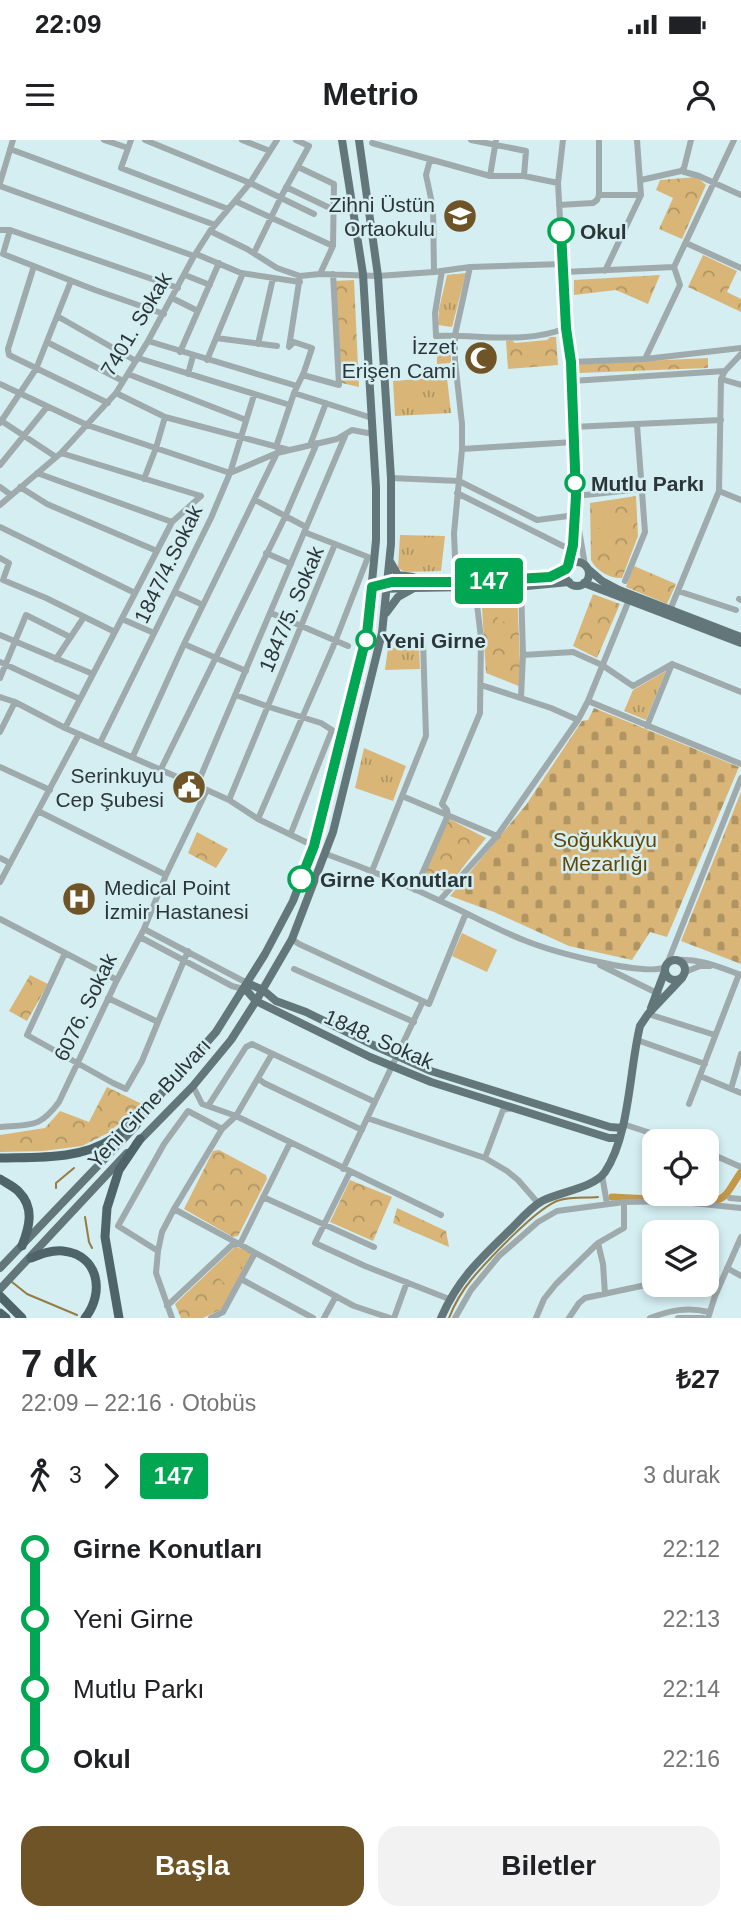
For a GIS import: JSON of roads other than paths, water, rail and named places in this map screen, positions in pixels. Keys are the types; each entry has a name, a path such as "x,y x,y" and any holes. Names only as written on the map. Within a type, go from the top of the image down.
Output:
{"highway":[{"path":"0,1158 63,1156 93,1148 111,1139 153,1103"},
{"path":"119,1318 104,1237 107,1208 119,1170 140,1139"},
{"path":"0,1179 19,1191 28,1205 29,1227 22,1246"},
{"path":"31,1258 50,1251 61,1251 70,1252 89,1264 97,1289 94,1306 85,1318"},
{"path":"0,1296 19,1315 29,1318"},
{"path":"0,1312 6,1318"}],"main road":[{"name":"Yeni Girne Bulvarı","path":"0,1268 135,1127 216,1032 265,954 293,901 314,846 367,634 376,501 363,274 342,140"},
{"name":"Yeni Girne Bulvarı","path":"0,1289 193,1086 231,1040 292,939 326,853 364,713 382,633 389,561 391,478 378,276 359,140"},
{"path":"389,561 398,575 433,581"},
{"path":"372,587 433,581 550,577 578,562 619,590 741,637"},
{"path":"567,567 565,576 569,582"},
{"path":"584,583 588,577 587,567"},
{"path":"387,586 414,588 584,583 741,643"},
{"path":"383,619 398,597 414,588"},
{"path":"668,965 667,976 672,980 684,975"},
{"path":"668,965 684,965 684,975"},
{"path":"661,994 668,965"},
{"path":"441,1318 449,1299 468,1272 538,1203 587,1184 602,1175 614,1156 623,1126 640,1026 661,994 684,975"},
{"name":"1848. Sokak","path":"245,986 262,990 276,1001 306,1012 440,1074 610,1127 623,1126"},
{"name":"1848. Sokak","path":"245,986 256,1001 391,1066 439,1085 609,1138 619,1138"}],"street":[{"path":"13,140 2,168 0,182 243,273 300,279 320,274 378,276 470,267 605,271 674,267"},
{"path":"104,140 128,148"},
{"path":"131,140 121,168 228,209"},
{"path":"145,140 250,183 314,214"},
{"path":"243,140 270,151"},
{"name":"7401. Sokak","path":"0,505 58,455 116,393 186,275 195,255 250,183 277,140"},
{"path":"254,253 309,146 296,140"},
{"path":"471,140 526,151 524,176"},
{"path":"563,140 558,183 566,328 571,362 576,496 573,545 567,567"},
{"path":"559,205 593,203 597,200 598,140"},
{"path":"605,271 641,195 637,140"},
{"path":"681,171 691,140"},
{"path":"645,359 680,285 674,267 734,140"},
{"path":"372,143 490,176 524,176 558,183"},
{"path":"490,176 496,143"},
{"path":"10,149 213,228 277,268 300,279"},
{"path":"430,160 426,175 433,208 438,272 436,336 494,339 549,335 566,328"},
{"path":"298,167 334,184 333,246 320,274"},
{"path":"641,180 681,171 741,195"},
{"path":"286,187 334,210"},
{"path":"599,195 641,195"},
{"path":"235,201 333,246"},
{"path":"0,230 10,230 178,288"},
{"path":"10,230 2,254 164,313"},
{"path":"686,243 741,268"},
{"path":"180,352 219,263"},
{"path":"34,267 8,354 108,403"},
{"path":"456,582 454,533 462,424 455,335 470,267"},
{"path":"207,360 243,273"},
{"path":"303,375 339,384 333,274"},
{"path":"186,275 210,285"},
{"path":"258,344 273,278"},
{"path":"133,756 184,644 256,500 277,450 295,389 312,348 294,342 289,346 300,279"},
{"path":"65,727 172,522 201,496 58,455 0,421 36,369 71,281"},
{"path":"172,298 198,311"},
{"path":"57,316 137,359 290,405"},
{"path":"216,338 277,346"},
{"path":"148,341 295,389 326,403 372,418"},
{"path":"47,342 123,381"},
{"path":"571,362 645,359 741,348"},
{"path":"670,610 719,491 721,379 741,354"},
{"path":"188,374 193,356"},
{"path":"338,370 347,370 352,376"},
{"path":"572,381 725,371"},
{"path":"128,374 246,420"},
{"path":"721,379 741,385"},
{"path":"0,384 87,425 230,474 277,450"},
{"path":"116,393 165,417 277,450 291,451 337,439 352,430 373,434"},
{"name":"1847/4.Sokak","path":"100,743 212,518 230,474 254,395"},
{"path":"161,769 285,517 326,403"},
{"path":"0,465 47,407"},
{"path":"144,478 165,417"},
{"path":"573,427 721,420"},
{"path":"625,581 645,532 637,425"},
{"path":"197,785 346,435"},
{"path":"462,449 574,442"},
{"path":"37,473 172,522"},
{"path":"391,478 459,481 537,520 576,515"},
{"path":"0,487 11,495"},
{"path":"20,487 47,504 157,551"},
{"path":"576,496 641,489"},
{"path":"719,491 741,500"},
{"path":"457,493 563,546"},
{"path":"256,500 305,530 335,544"},
{"path":"576,515 587,567"},
{"path":"0,527 135,593"},
{"name":"1847/5. Sokak","path":"229,800 335,544 368,557 336,640"},
{"path":"266,553 291,565"},
{"path":"0,558 9,563 0,587"},
{"path":"3,580 46,597 115,632"},
{"path":"521,586 521,697"},
{"path":"448,815 442,804 480,713 481,638 475,587"},
{"path":"678,591 736,610"},
{"path":"174,592 203,605"},
{"path":"440,900 497,836 578,720 629,600"},
{"path":"271,613 348,646"},
{"path":"0,678 2,663 16,642 26,615 70,637"},
{"path":"56,659 84,617"},
{"path":"122,619 154,633"},
{"path":"0,635 93,674"},
{"path":"258,818 336,640"},
{"path":"372,871 426,736 423,641"},
{"path":"184,644 246,671"},
{"path":"523,655 573,652 602,665 633,687 672,664"},
{"path":"2,663 80,699"},
{"path":"672,664 741,692"},
{"path":"647,726 672,664"},
{"path":"481,685 521,697 578,720"},
{"path":"236,695 321,723 332,730 291,833"},
{"path":"0,697 229,800 314,846"},
{"path":"588,701 741,764"},
{"path":"0,732 15,702"},
{"path":"0,882 2,873 10,863 79,734"},
{"path":"0,767 50,790"},
{"path":"668,965 741,778"},
{"name":"6076. Sokak","path":"0,1128 35,1124 47,1118 59,1102 144,929 166,875 207,790"},
{"path":"402,796 497,836"},
{"path":"38,811 166,875"},
{"path":"415,890 448,815"},
{"path":"326,853 440,900 526,941 592,961 653,971 668,965 697,961 740,975 688,1104"},
{"path":"0,858 10,863"},
{"path":"292,939 429,1004 466,913"},
{"path":"0,919 117,980"},
{"name":"1848. Sokak","path":"144,929 188,951 245,986"},
{"name":"1848. Sokak","path":"139,937 232,986 245,986"},
{"path":"65,953 27,1035 126,1089 142,1060 188,951"},
{"path":"592,961 661,994"},
{"path":"684,975 700,966 725,969"},
{"path":"294,969 414,1021"},
{"path":"108,998 158,1022"},
{"path":"343,1168 423,1001"},
{"path":"648,1014 715,1035"},
{"path":"637,1040 705,1064"},
{"path":"208,1106 246,1047 252,1044 375,1102"},
{"path":"172,1318 156,1272 163,1232 222,1129 236,1116 272,1054"},
{"path":"731,1089 741,1054"},
{"path":"701,1076 741,1093"},
{"path":"259,1079 362,1130"},
{"path":"193,1086 202,1104 236,1116 441,1215"},
{"path":"485,1158 503,1110 512,1108"},
{"path":"167,1112 188,1111 222,1129"},
{"path":"158,1251 118,1226 164,1144 188,1111"},
{"path":"367,1118 485,1158 513,1175 538,1203"},
{"path":"623,1126 642,1131"},
{"path":"240,1244 290,1143"},
{"path":"719,1157 741,1167"},
{"path":"350,1172 315,1243 449,1299"},
{"path":"602,1175 607,1204"},
{"path":"263,1197 374,1247"},
{"path":"730,1198 741,1199"},
{"path":"455,1318 471,1290 499,1256 538,1222 557,1211 624,1202 673,1201 741,1208"},
{"path":"536,1318 544,1299 556,1284 598,1243 625,1228 624,1202"},
{"path":"174,1209 374,1315 392,1318 407,1282"},
{"path":"707,1316 741,1237"},
{"path":"598,1243 605,1294"},
{"path":"167,1306 232,1245 240,1244"},
{"path":"211,1318 223,1312 255,1253"},
{"path":"731,1257 741,1258"},
{"path":"727,1268 741,1276"},
{"path":"241,1279 313,1318"},
{"path":"569,1318 585,1298 642,1286"},
{"path":"324,1318 336,1296"},
{"path":"650,1318 669,1310 683,1308 707,1316"},
{"path":"678,1318 707,1316"}],"waterway":[{"path":"56,1188 56,1183 74,1168"},
{"path":"719,1200 741,1172"},
{"path":"449,1318 458,1298 471,1280 513,1235 539,1212 560,1200 598,1197"},
{"path":"612,1197 642,1199"},
{"path":"85,1217 92,1248"},
{"path":"12,1282 27,1294 77,1315"}],"place":[{"name":"Zihni Üstün Ortaokulu","path":"460,216"},
{"name":"Okul","path":"561,231"},
{"name":"İzzet Erişen Cami","path":"481,358"},
{"name":"Mutlu Parkı","path":"575,483"},
{"name":"Yeni Girne","path":"366,640"},
{"name":"Serinkuyu Cep Şubesi","path":"189,787"},
{"name":"Girne Konutları","path":"301,879"},
{"name":"Medical Point İzmir Hastanesi","path":"79,899"}],"park label":[{"name":"Soğukkuyu Mezarlığı","path":"605,851"}]}
